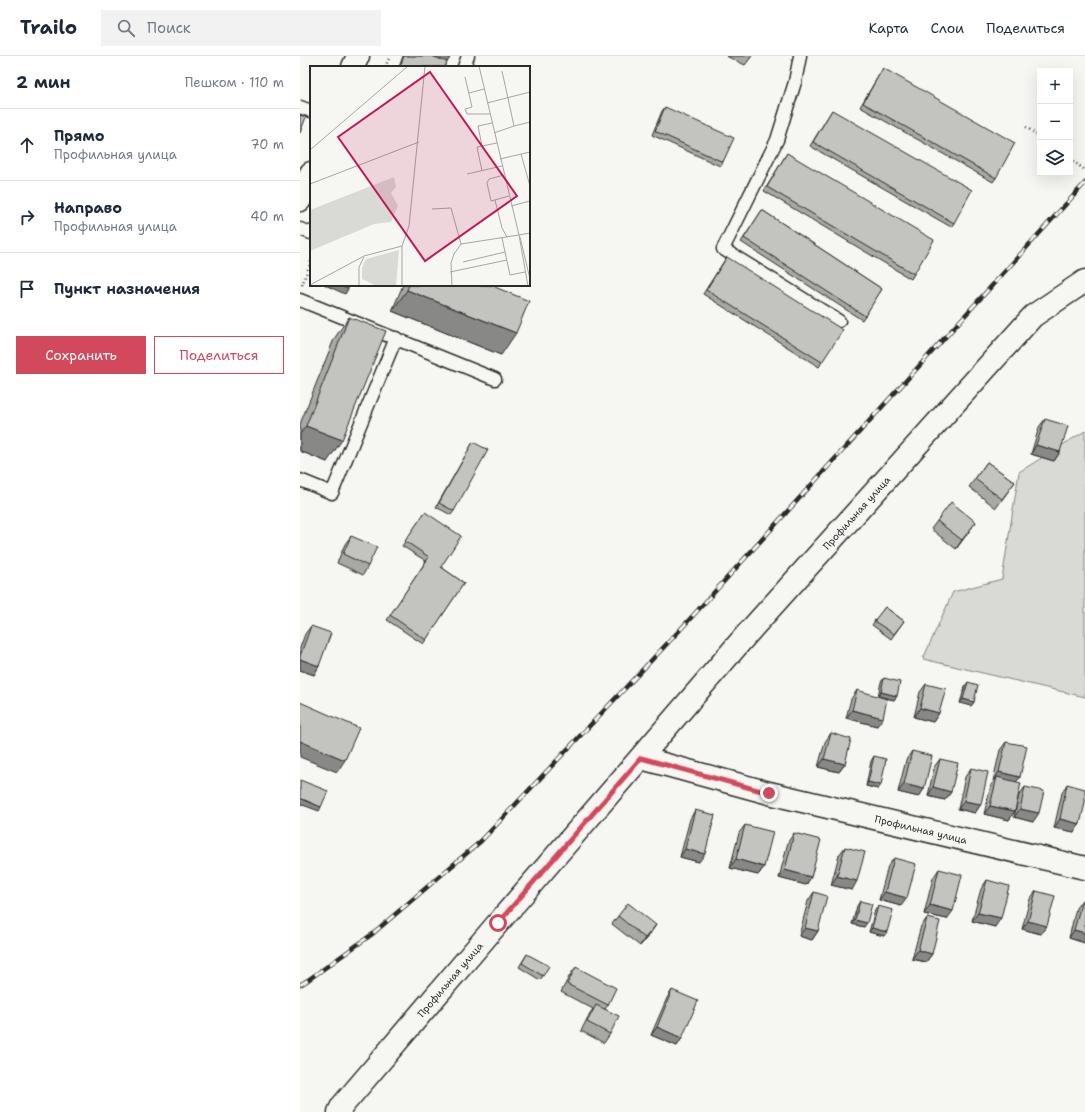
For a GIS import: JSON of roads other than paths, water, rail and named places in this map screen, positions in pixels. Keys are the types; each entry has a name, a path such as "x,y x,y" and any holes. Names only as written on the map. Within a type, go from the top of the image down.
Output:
{"street":[{"path":"353,66 358,56"},
{"path":"300,200 310,175"},
{"name":"Профильная улица","path":"339,1112 342,1106 498,923 748,634 1033,316 1085,281"},
{"name":"Профильная улица","path":"641,758 769,793 1085,868"}],"lane":[{"path":"464,66 468,56"},
{"path":"800,56 795,82 777,140 723,249 839,321"},
{"path":"300,106 310,111"},
{"path":"300,229 310,233"},
{"path":"300,300 495,379"},
{"path":"300,480 332,493 396,338"}],"railway":[{"path":"300,985 371,935 481,841 679,631 1085,183"}]}
